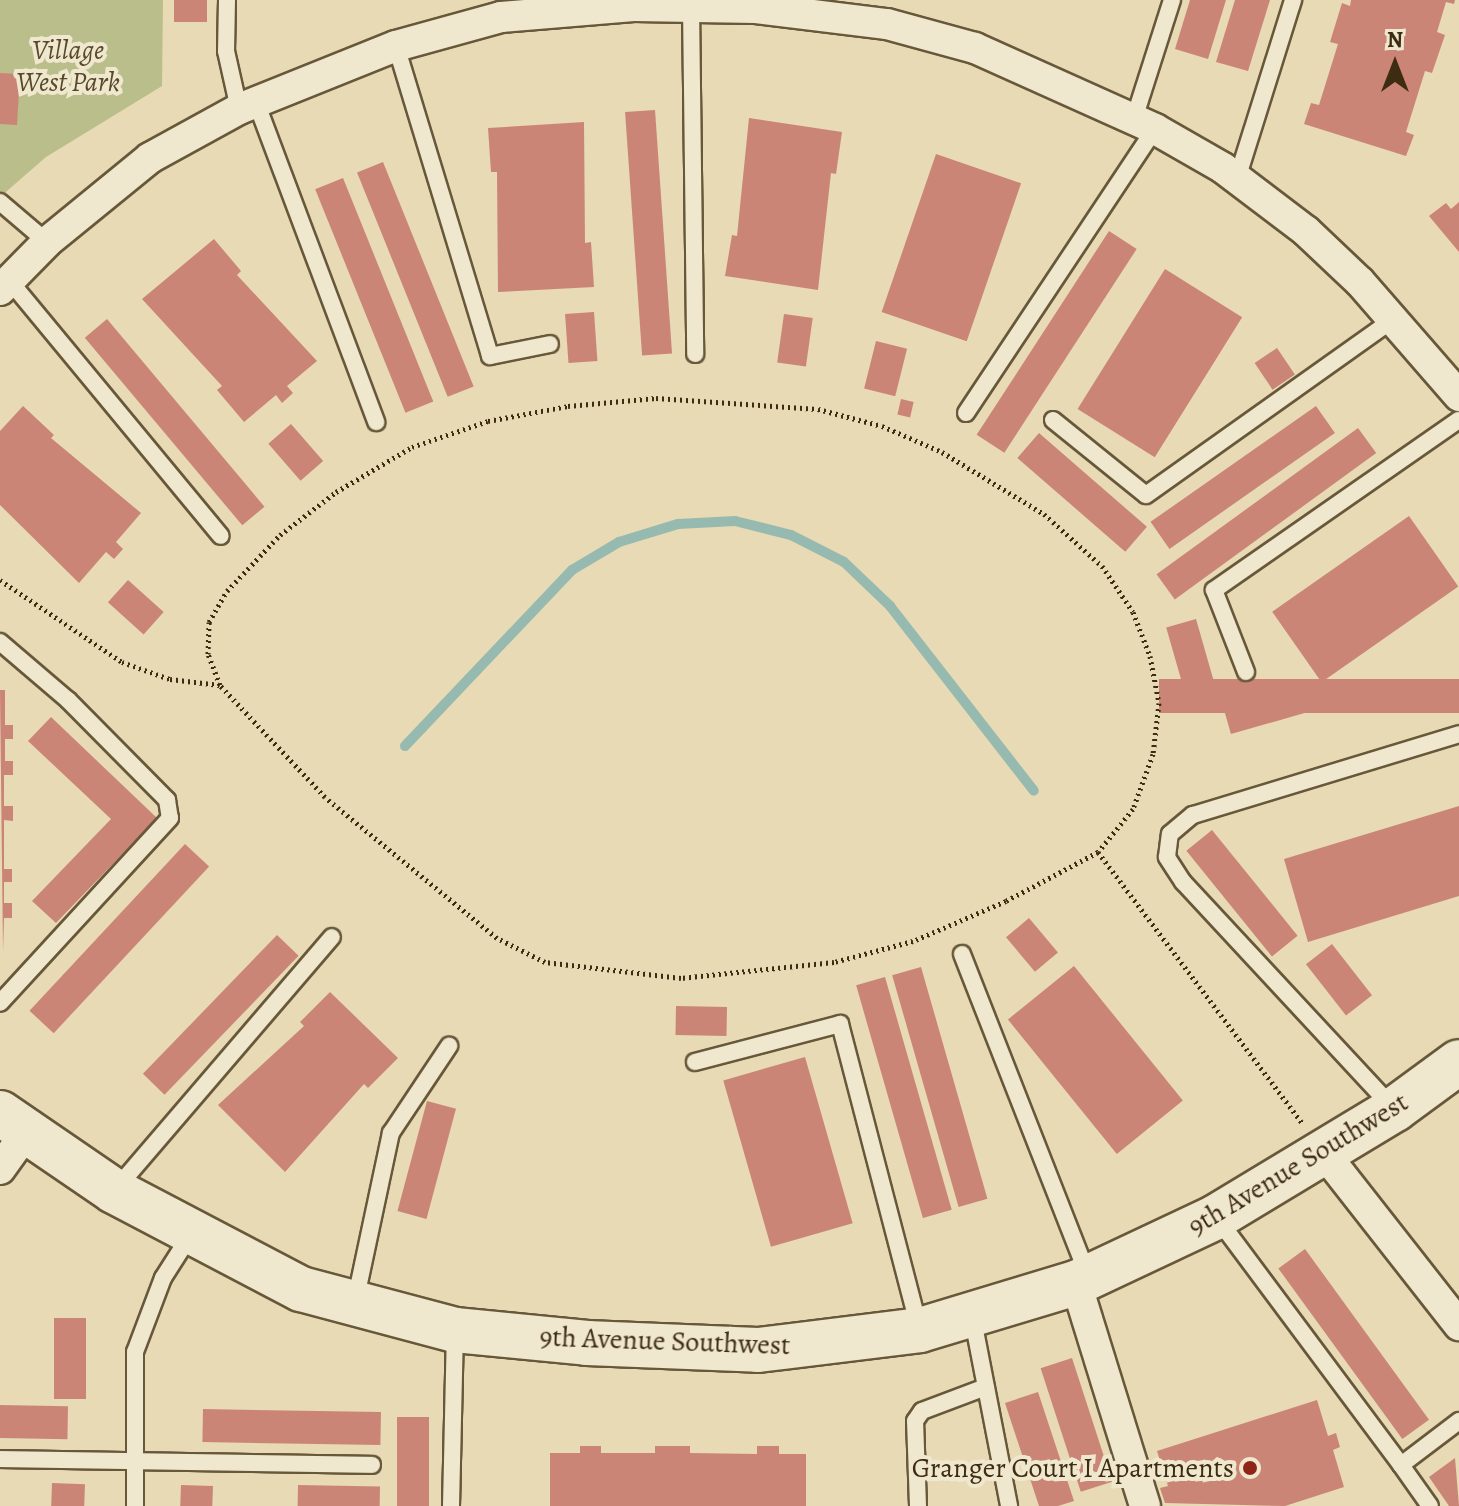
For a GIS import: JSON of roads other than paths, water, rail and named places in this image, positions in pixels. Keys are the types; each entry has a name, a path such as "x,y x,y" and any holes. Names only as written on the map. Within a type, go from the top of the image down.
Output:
{"street":[{"path":"5,285 47,242 150,158 248,106 396,46 501,17 634,3 691,6 756,4 887,24 975,48 1145,124 1237,179 1306,231 1394,319 1459,396"},
{"name":"9th Avenue Southwest","path":"14,1121 114,1191 301,1289 455,1330 587,1343 758,1350 920,1330 1082,1280 1216,1217 1395,1109 1459,1062"},
{"path":"0,1169 14,1121"},
{"path":"1324,1153 1459,1325"},
{"path":"1082,1280 1145,1506"}],"lane":[{"path":"227,0 226,51 376,422"},
{"path":"966,413 1145,124 1172,0"},
{"path":"1237,179 1293,0"},
{"path":"691,6 695,354"},
{"path":"396,46 490,356 550,344"},
{"path":"0,202 47,242"},
{"path":"5,285 221,536"},
{"path":"1053,420 1146,495 1394,319"},
{"path":"1246,672 1214,590 1459,420"},
{"path":"0,642 68,700 167,800 170,818 0,1003"},
{"path":"1395,1109 1183,882 1167,857 1170,834 1193,815 1459,734"},
{"path":"114,1191 332,937"},
{"path":"962,954 1082,1280"},
{"path":"695,1062 840,1024 920,1330"},
{"path":"355,1303 391,1133 449,1046"},
{"path":"1216,1217 1430,1506"},
{"path":"135,1506 135,1352 163,1278 192,1233"},
{"path":"972,1313 1009,1506"},
{"path":"451,1506 455,1330"},
{"path":"918,1506 915,1421 922,1411 986,1387"},
{"path":"1401,1465 1459,1421"},
{"path":"0,1459 135,1464 372,1465"}],"waterway":[{"path":"405,746 572,570 619,542 678,524 735,521 791,535 844,562 890,606 1034,791"}],"place":[{"name":"Granger Court I Apartments","path":"1250,1468"}],"park label":[{"name":"Village West Park","path":"68,66"}]}
